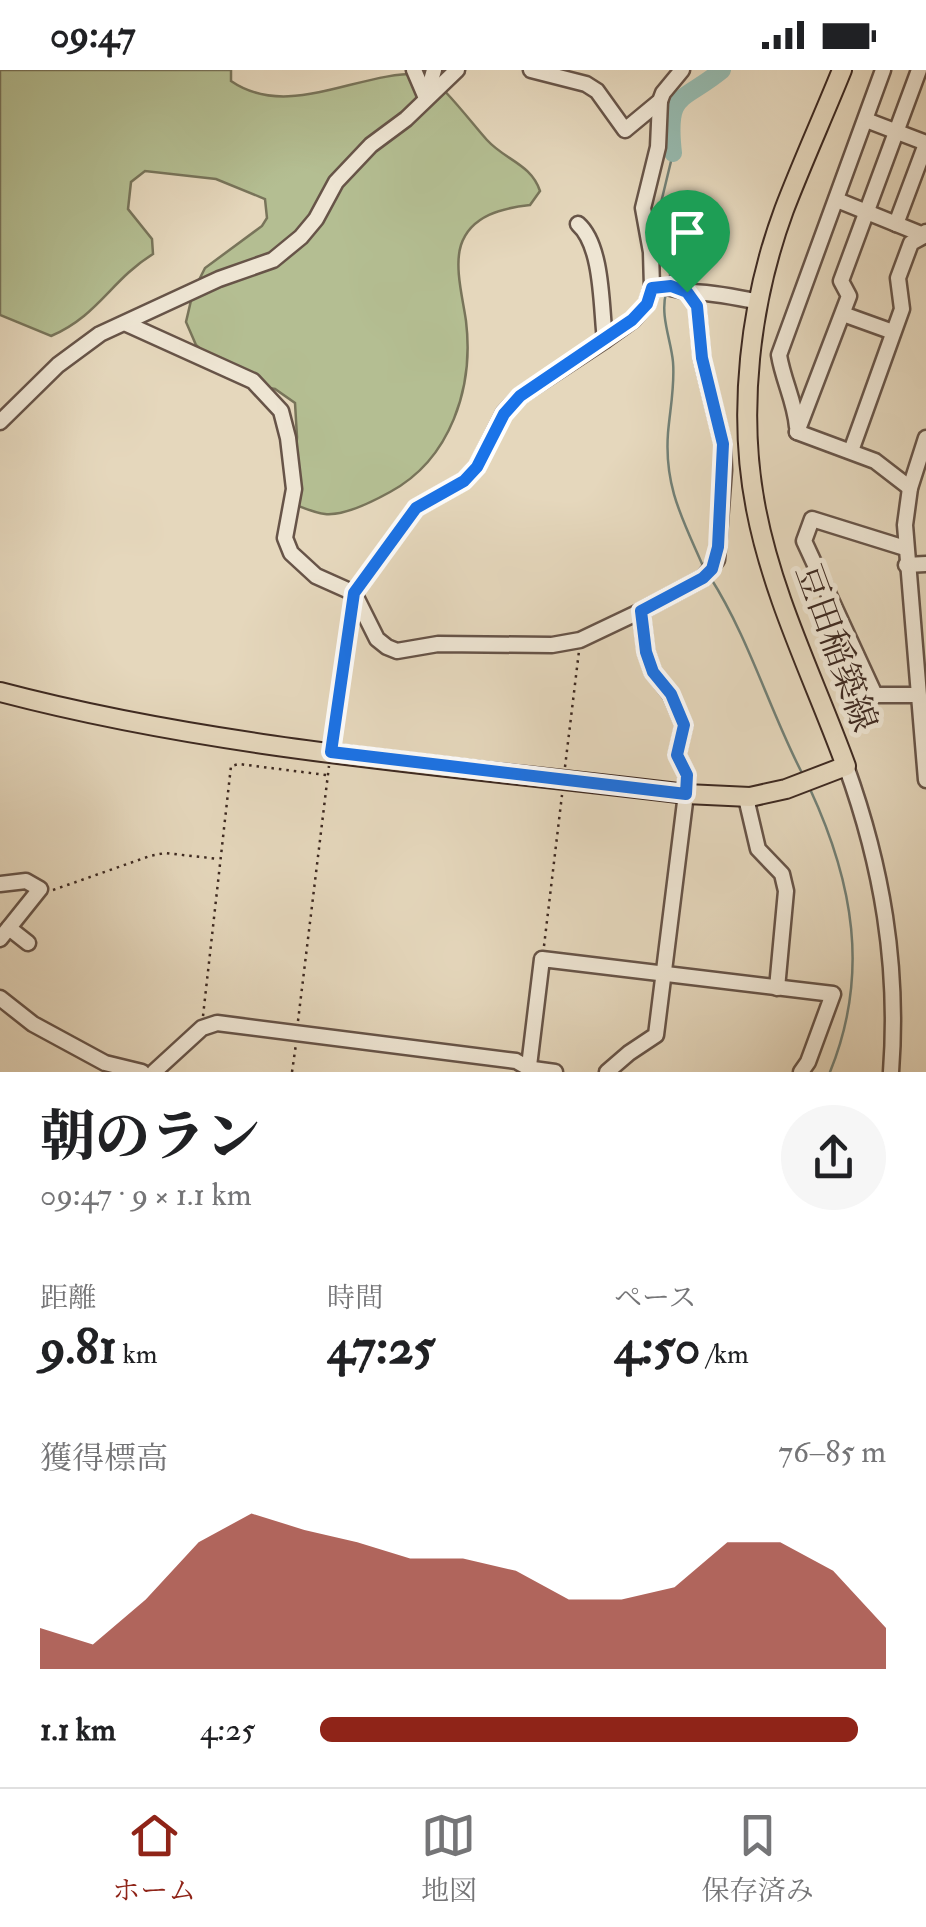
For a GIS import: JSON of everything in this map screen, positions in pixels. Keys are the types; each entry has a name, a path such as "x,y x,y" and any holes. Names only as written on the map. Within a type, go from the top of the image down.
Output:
{"main road":[{"name":"豆田稲築線","path":"0,692 140,725 686,794 748,798 846,766 787,614 756,509 748,397 759,302 783,213 842,70"}],"street":[{"path":"414,70 426,98"},
{"path":"426,98 434,70"},
{"path":"0,422 58,365 100,334 219,279 273,260 301,238 336,182 372,144 406,119 457,70"},
{"path":"531,70 586,84 597,91 625,130 660,101"},
{"path":"354,593 416,508 464,481 477,467 504,414 520,396 605,340 641,311 652,288 651,252 643,208 658,147 660,101 662,92 682,70"},
{"path":"797,432 796,409 784,384 779,355 884,70"},
{"path":"797,432 843,314 848,296 842,280 919,70"},
{"path":"866,120 926,143 896,224"},
{"path":"837,200 925,235"},
{"path":"578,224 595,254 605,340"},
{"path":"850,451 902,308 898,271 910,243 925,235"},
{"path":"652,288 671,286 687,292 759,302"},
{"path":"127,324 243,376 270,395 281,411 288,438 294,489 285,538 291,553 316,576 354,593 377,639 397,651 438,644 552,646 580,640 641,611 703,578 717,560 723,444 702,358 697,306 687,292"},
{"path":"843,314 893,332"},
{"path":"797,432 874,461 910,488"},
{"path":"926,438 910,488 904,526 921,674 918,694 926,780"},
{"path":"906,548 812,518 804,540 875,695 918,694"},
{"path":"906,566 926,564"},
{"path":"607,1072 656,1035 686,794 687,775 677,755 684,725 671,694 653,672 646,652 641,611"},
{"path":"846,766 868,828 886,906 893,968 891,1072"},
{"path":"748,798 758,848 782,874 786,891 778,988"},
{"path":"0,884 26,881 40,889 4,933 28,943"},
{"path":"532,1069 542,959 833,994 801,1072"},
{"path":"0,998 33,1024 105,1063 142,1072"},
{"path":"154,1072 202,1028 217,1023 516,1061 532,1069 555,1072"}],"path":[{"path":"292,1072 354,593"},
{"path":"542,959 580,640"},
{"path":"202,1028 231,766 328,776"},
{"path":"40,889 49,891 165,853 220,859"}],"green space":[{"path":"0,70 231,70 231,81 253,92 277,96 325,91 399,75 423,74 438,85 494,147 530,174 540,191 530,205 499,211 480,220 461,245 459,273 468,346 466,371 454,419 429,461 390,492 350,511 325,514 296,505 295,403 275,389 251,385 219,365 196,345 186,322 193,292 205,268 262,226 267,218 265,199 216,179 145,171 131,182 128,209 152,239 153,254 67,328 51,336 0,315"}],"waterway":[{"path":"673,153 675,108 687,94 722,70"},
{"path":"670,281 670,261 659,211 673,153"},
{"path":"666,293 665,319 673,371 669,470 676,502 703,566"},
{"path":"710,577 736,624 802,773"},
{"path":"810,789 837,859 851,929 850,1000 830,1072"}],"route":[{"path":"671,286 687,292 697,306 702,358 723,444 717,560 703,578 641,611 646,652 653,672 671,694 684,725 677,755 687,775 686,794 331,752 354,593 416,508 464,481 477,467 504,414 520,396 632,320 647,304 652,288 671,286"}]}
